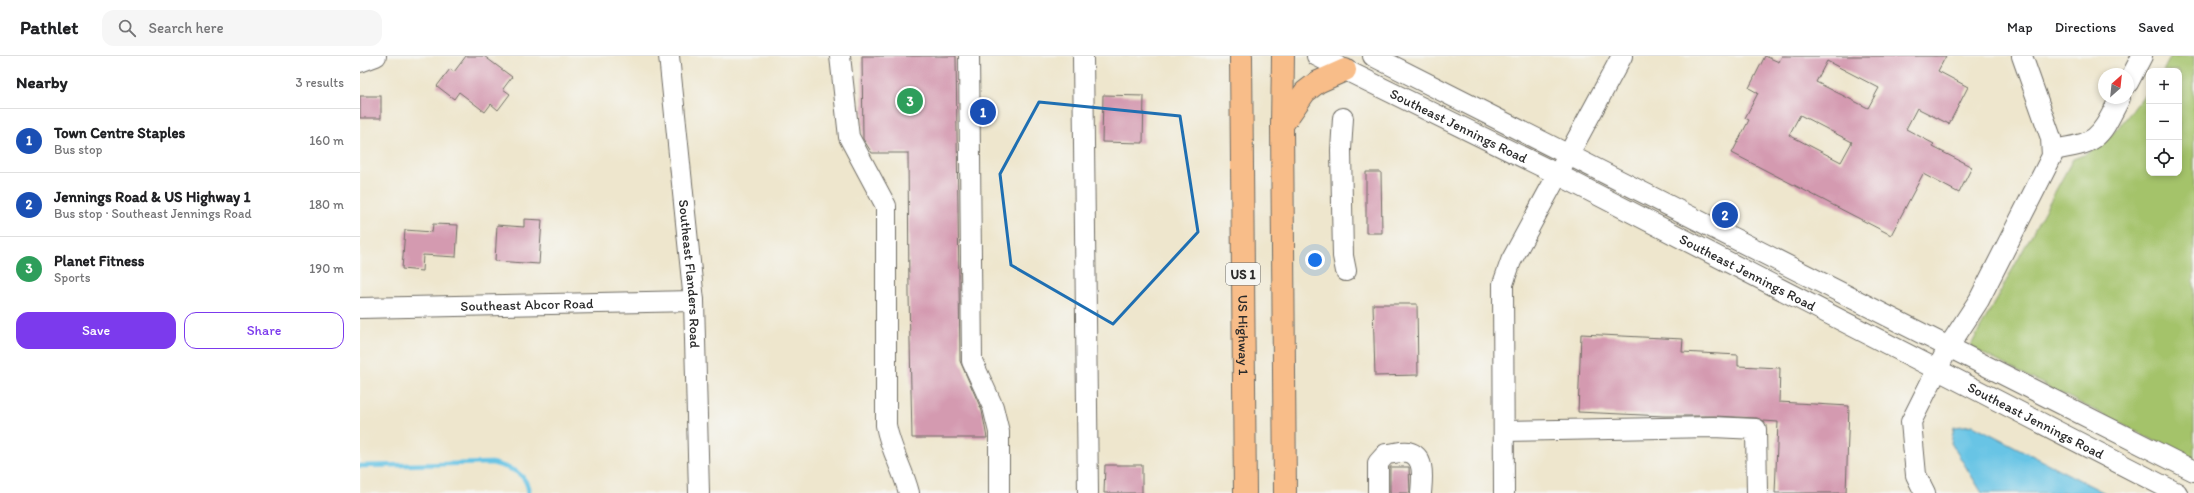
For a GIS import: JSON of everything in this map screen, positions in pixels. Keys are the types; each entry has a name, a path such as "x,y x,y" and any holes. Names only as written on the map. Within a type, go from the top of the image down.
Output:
{"main road":[{"name":"US Highway 1","path":"1241,56 1245,493"},
{"path":"1283,56 1282,125 1285,493"},
{"path":"1282,125 1306,92 1318,82 1344,70"}],"street":[{"path":"360,62 376,56"},
{"name":"Southeast Flanders Road","path":"669,56 694,301 699,493"},
{"path":"840,56 849,137 886,206 886,425 888,440 904,472 909,493"},
{"path":"970,56 972,361 993,407 999,432 999,493"},
{"path":"1083,56 1088,493"},
{"name":"Southeast Jennings Road","path":"1317,56 1557,174 2177,493"},
{"name":"Southeast Jennings Road","path":"1373,56 2194,471"},
{"path":"1504,493 1503,284 1511,261 1567,154 1622,56"},
{"path":"1925,493 1916,475 1910,422 1949,346 1979,300 2042,179 2052,156 2051,138 2022,56"},
{"path":"2134,71 2142,56"},
{"path":"2052,150 2081,146 2102,133 2117,104"},
{"path":"1343,118 1341,150 1343,256 1346,271"},
{"name":"Southeast Abcor Road","path":"360,308 694,301"},
{"path":"1504,431 1713,427 1756,429 1757,493"},
{"path":"1378,493 1378,463 1386,454 1408,452 1416,456 1422,466 1422,493"}],"highlighted area":[{"path":"1039,102 1180,116 1198,232 1113,324 1011,265 1000,174"}],"green space":[{"path":"2171,56 2194,56 2194,461 1970,347 2073,159 2097,147 2107,139 2125,120 2146,93 2146,176 2182,176 2182,68 2165,68"}],"water":[{"path":"1973,425 2105,493 1982,493 1951,443 1954,427"}],"building":[{"path":"466,56 484,56 512,77 503,89 510,94 498,110 491,104 485,112 459,92 454,99 437,86 450,69 454,72"},
{"path":"862,56 956,56 960,361 982,411 987,438 912,438 908,153 872,153 863,139"},
{"path":"1765,56 1779,62 1782,56 1946,56 1938,71 1968,87 1949,124 1917,108 1906,129 1934,144 1933,147 1972,167 1959,193 1923,174 1891,235 1732,153 1749,120 1745,118 1758,93 1749,88","holes":["1827,61 1879,88 1868,108 1816,82","1800,115 1852,142 1841,162 1789,135"]},
{"path":"1103,95 1144,96 1143,143 1102,142"},
{"path":"360,96 381,96 381,118 360,118"},
{"path":"1366,172 1381,172 1382,233 1366,233"},
{"path":"524,219 542,220 539,264 495,261 497,225 524,227"},
{"path":"433,224 458,225 456,257 423,255 422,271 402,269 405,230 432,232"},
{"path":"1373,304 1417,304 1418,375 1375,376"},
{"path":"1581,334 1683,339 1682,352 1738,355 1738,366 1780,368 1779,402 1849,406 1846,493 1775,493 1778,422 1764,421 1757,418 1578,412"},
{"path":"1105,465 1142,465 1142,493 1104,493"},
{"path":"1390,467 1409,467 1410,493 1390,493"}],"waterway":[{"path":"360,466 492,463 511,469 521,476 528,486 529,493"}],"place":[{"name":"Planet Fitness","path":"910,101"},
{"name":"Town Centre Staples","path":"983,112"},
{"name":"Jennings Road & US Highway 1","path":"1725,215"}]}
